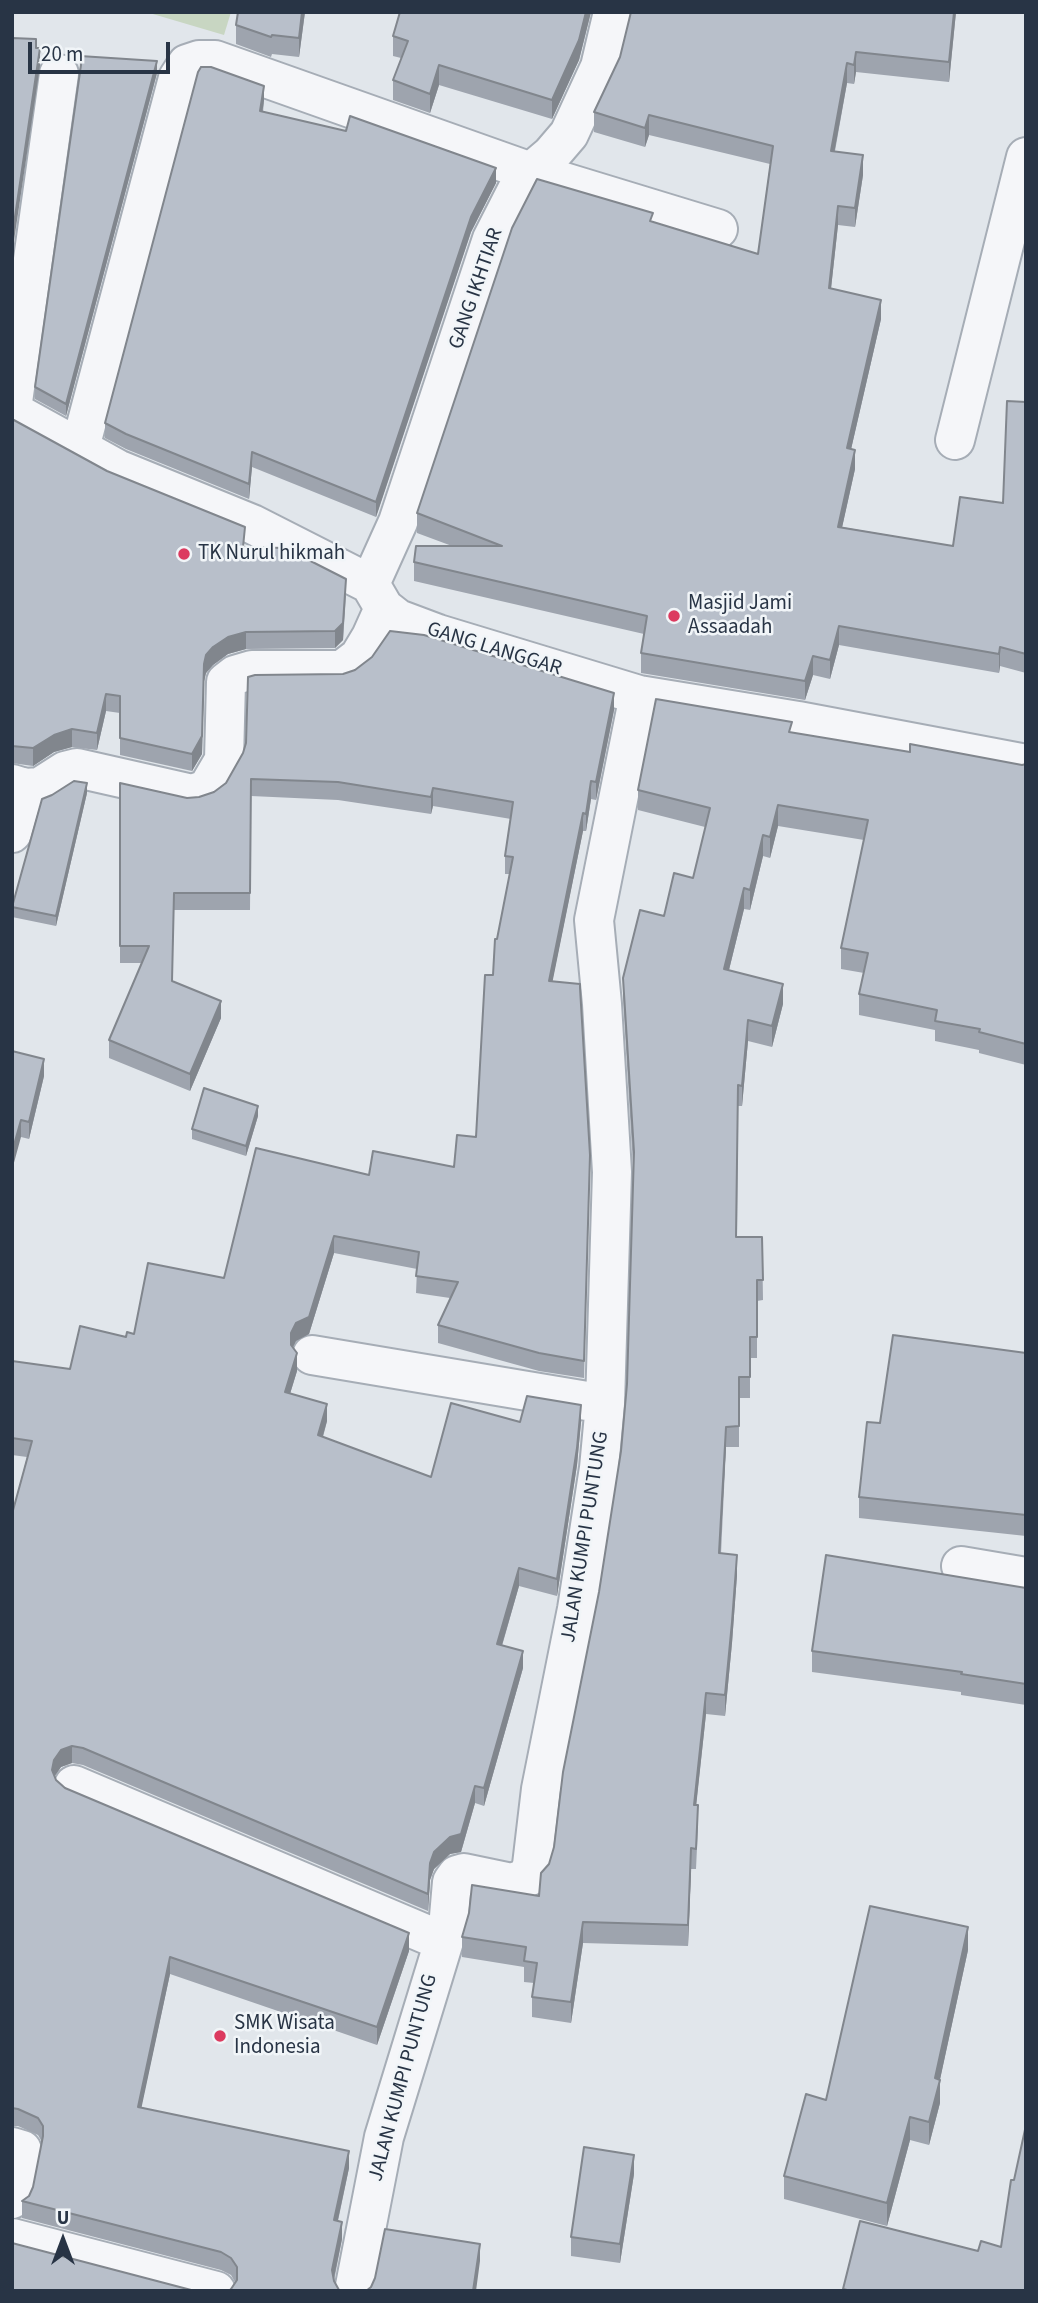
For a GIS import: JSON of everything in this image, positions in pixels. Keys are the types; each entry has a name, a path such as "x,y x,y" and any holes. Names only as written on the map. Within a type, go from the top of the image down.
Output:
{"street":[{"name":"GANG IKHTIAR","path":"19,786 40,787 65,771 77,768 192,794 207,789 224,760 226,682 236,675 252,670 342,670 359,657 398,522 492,239 510,201 531,172 551,155 569,134 600,67 613,12"},
{"path":"80,448 178,78 187,64 199,60 215,60 531,172 718,229"},
{"path":"12,410 59,74"},
{"path":"955,440 1026,157"},
{"name":"GANG LANGGAR","path":"12,410 117,469 252,524 377,596 398,619 438,634 639,695 798,721 1026,764"},
{"name":"JALAN KUMPI PUNTUNG","path":"354,2291 384,2137 448,1928 452,1882 457,1875 464,1873 512,1882 528,1877 532,1865 541,1789 579,1596 599,1468 605,1404 612,1172 594,920 639,695"},
{"path":"12,832 19,786"},
{"path":"312,1354 605,1404"},
{"path":"961,1566 1026,1577"},
{"path":"74,1785 442,1941"},
{"path":"12,2147 22,2150 12,2199"},
{"path":"12,2238 216,2291"}],"green space":[{"path":"146,12 231,12 224,35"}],"building":[{"path":"238,12 302,12 299,38 271,37 236,25"},
{"path":"400,12 586,12 579,40 552,100 439,65 430,94 393,80 408,41 393,36"},
{"path":"631,12 954,12 949,62 856,52 854,65 847,63 831,151 863,155 855,208 838,206 829,288 881,300 847,448 855,450 838,527 953,546 960,497 1003,503 1007,401 1026,402 1026,654 1000,647 999,654 839,626 830,660 813,656 805,681 641,653 647,616 414,562 416,546 502,546 417,513 512,228 537,179 653,213 650,221 758,254 773,146 649,115 645,128 594,112 620,57"},
{"path":"12,38 36,39 36,48 40,48 12,237"},
{"path":"80,56 157,61 66,404 35,387 81,65"},
{"path":"201,67 211,67 264,86 260,111 346,131 350,116 496,168 471,217 376,502 252,452 249,484 105,423"},
{"path":"12,419 107,471 245,527 243,547 285,548 346,579 343,623 335,631 246,632 228,637 213,647 206,655 204,664 202,736 192,754 120,738 120,696 106,694 97,733 72,729 54,735 33,748 12,746"},
{"path":"390,631 424,635 614,693 596,782 591,781 586,814 583,813 549,981 580,984 590,1155 584,1361 539,1353 438,1325 458,1282 416,1276 419,1252 334,1236 309,1317 296,1323 291,1333 291,1345 297,1353 285,1392 327,1404 318,1435 431,1477 451,1403 520,1422 527,1396 581,1405 577,1448 557,1579 519,1568 497,1644 523,1651 484,1788 475,1786 461,1834 450,1837 434,1852 430,1863 428,1894 83,1748 72,1746 61,1750 54,1760 52,1770 56,1780 65,1788 409,1933 377,2027 170,1957 138,2107 349,2151 334,2220 342,2222 332,2270 334,2281 341,2291 229,2291 237,2280 237,2267 231,2258 221,2252 22,2201 29,2196 33,2187 43,2126 38,2118 12,2108 12,1514 32,1441 12,1438 12,1361 70,1369 80,1326 126,1337 127,1332 134,1334 148,1263 224,1278 256,1148 369,1175 373,1151 454,1167 457,1135 476,1137 485,975 493,975 495,939 513,857 505,856 513,802 433,788 431,797 338,782 251,779 250,893 174,893 172,981 221,1001 190,1074 109,1040 149,946 120,946 120,783 187,798 214,792 226,783 246,743 248,677 343,674 355,670 372,657"},
{"path":"656,699 792,722 789,732 910,752 910,744 1026,764 1026,1044 979,1032 980,1029 935,1021 937,1010 859,994 868,953 841,948 868,820 778,805 770,837 763,835 750,890 744,888 724,969 783,984 772,1026 748,1020 742,1086 738,1085 736,1237 762,1237 763,1280 757,1280 757,1337 750,1337 750,1377 739,1377 739,1426 726,1427 719,1553 737,1555 732,1622 725,1695 706,1693 694,1805 698,1805 696,1849 691,1848 688,1925 583,1922 571,2002 532,1997 537,1963 524,1961 526,1947 462,1937 469,1913 472,1885 539,1896 541,1873 549,1864 554,1847 563,1772 599,1592 621,1451 627,1384 634,1152 623,978 640,910 664,916 674,873 693,878 710,808 638,790"},
{"path":"74,781 87,783 56,916 12,907 42,799"},
{"path":"12,1051 44,1059 29,1122 21,1120 12,1152"},
{"path":"204,1088 258,1106 246,1146 192,1129"},
{"path":"893,1335 1026,1353 1026,1515 859,1497 867,1422 880,1423"},
{"path":"826,1555 1026,1588 1026,1684 961,1674 962,1672 812,1651"},
{"path":"870,1906 968,1927 935,2078 940,2080 929,2122 910,2117 887,2203 784,2176 806,2094 826,2100"},
{"path":"1026,2125 1026,2291 843,2289 860,2221 978,2251 981,2241 1001,2247 1011,2180 1014,2180"},
{"path":"584,2147 634,2155 620,2244 571,2237"},
{"path":"385,2229 480,2244 473,2291 366,2291 375,2278"},
{"path":"12,2243 195,2291 12,2291"}],"place":[{"name":"TK Nurul hikmah","path":"184,554"},
{"name":"Masjid Jami Assaadah","path":"674,616"},
{"name":"SMK Wisata Indonesia","path":"220,2036"}]}
